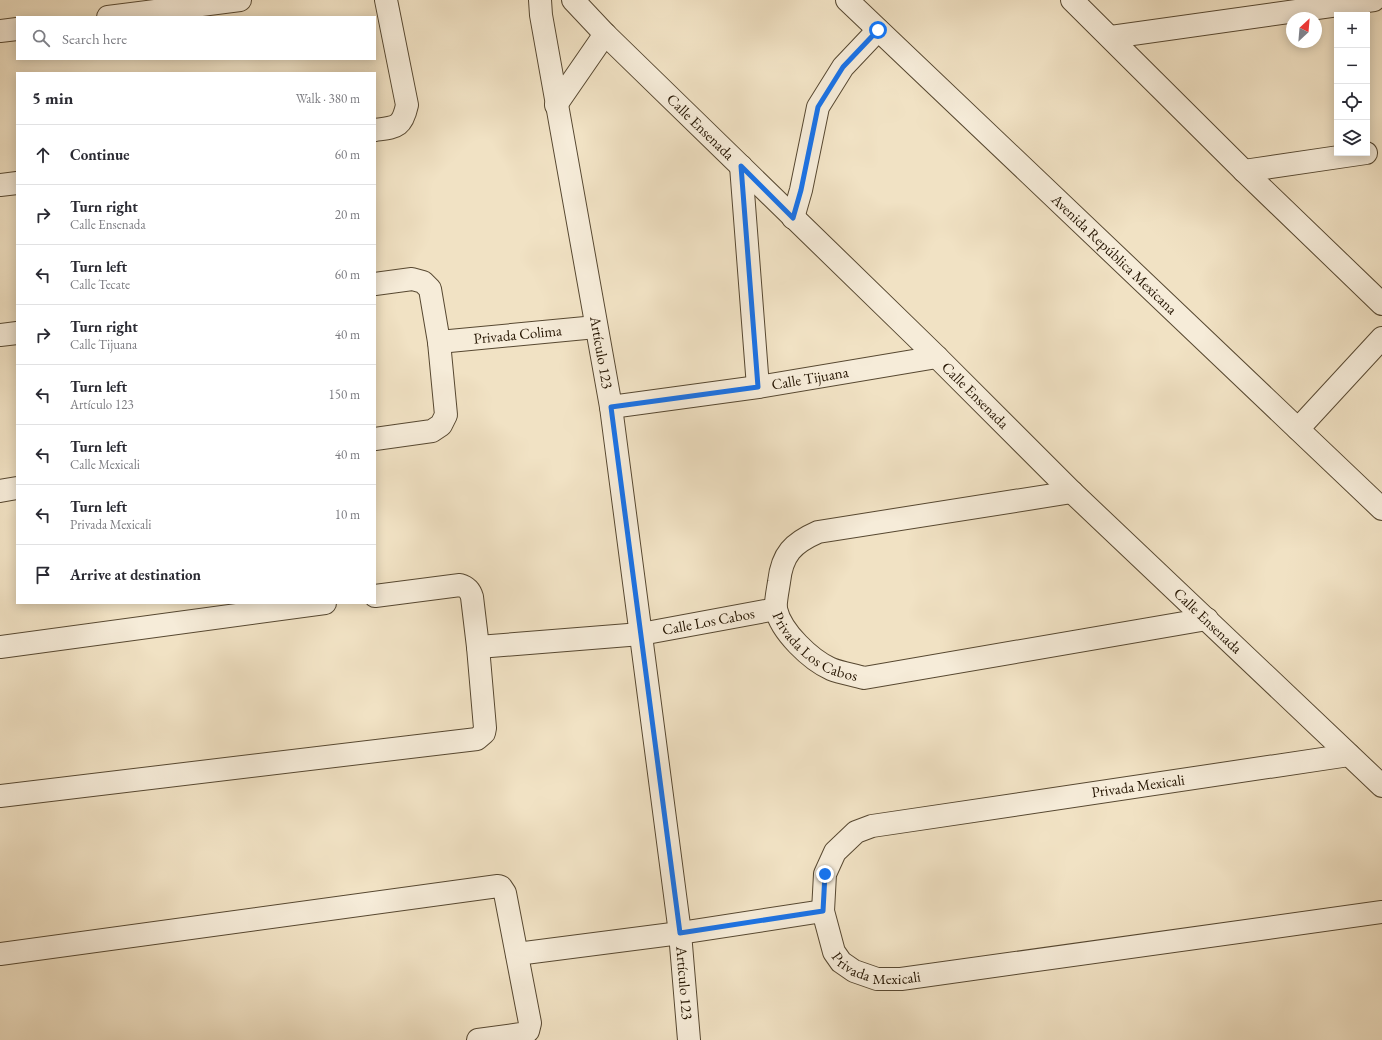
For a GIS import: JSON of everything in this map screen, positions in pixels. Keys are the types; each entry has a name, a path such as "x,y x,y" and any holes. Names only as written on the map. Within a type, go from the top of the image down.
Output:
{"street":[{"path":"116,16 240,0"},
{"path":"376,130 394,127 401,122 408,105 386,0"},
{"name":"Artículo 123","path":"540,0 556,105 611,407 680,933 689,1040"},
{"name":"Calle Ensenada","path":"573,0 605,34 937,357 1072,492 1382,786"},
{"name":"Avenida República Mexicana","path":"847,0 1382,509"},
{"path":"1072,0 1111,37 1244,171 1382,304"},
{"path":"1111,37 1374,0"},
{"path":"0,31 16,29"},
{"path":"793,218 801,190 818,107 843,67 878,30"},
{"path":"556,105 605,34"},
{"path":"1370,152 1382,151"},
{"path":"1244,171 1346,156"},
{"path":"741,166 758,387"},
{"path":"0,185 16,183"},
{"path":"376,284 412,279 423,282 430,289 439,342 446,415 441,425 432,431 376,439"},
{"name":"Privada Colima","path":"439,342 596,327"},
{"path":"0,335 16,333"},
{"path":"1298,429 1382,338"},
{"name":"Calle Tijuana","path":"611,407 758,387 937,357"},
{"path":"0,491 16,488"},
{"name":"Privada Los Cabos","path":"1072,492 818,532 803,539 793,546 786,558 780,573 776,609 786,630 808,655 832,669 864,678 1207,619"},
{"path":"0,796 477,739 484,733 485,728 478,647 470,591 466,586 460,585 376,596"},
{"path":"0,647 318,604"},
{"name":"Calle Los Cabos","path":"478,647 641,634 776,609"},
{"name":"Privada Mexicali","path":"1349,755 872,826 856,832 835,852 825,874 823,911 834,952 841,962 854,972 878,979 901,979 1382,912"},
{"path":"0,954 498,886 501,887 505,894 530,1024 528,1031 521,1034 478,1040"},
{"path":"517,954 680,933 823,911"}],"route":[{"path":"825,874 823,911 680,933 611,407 758,387 741,166 793,218 801,190 818,107 843,67 878,30"}]}
